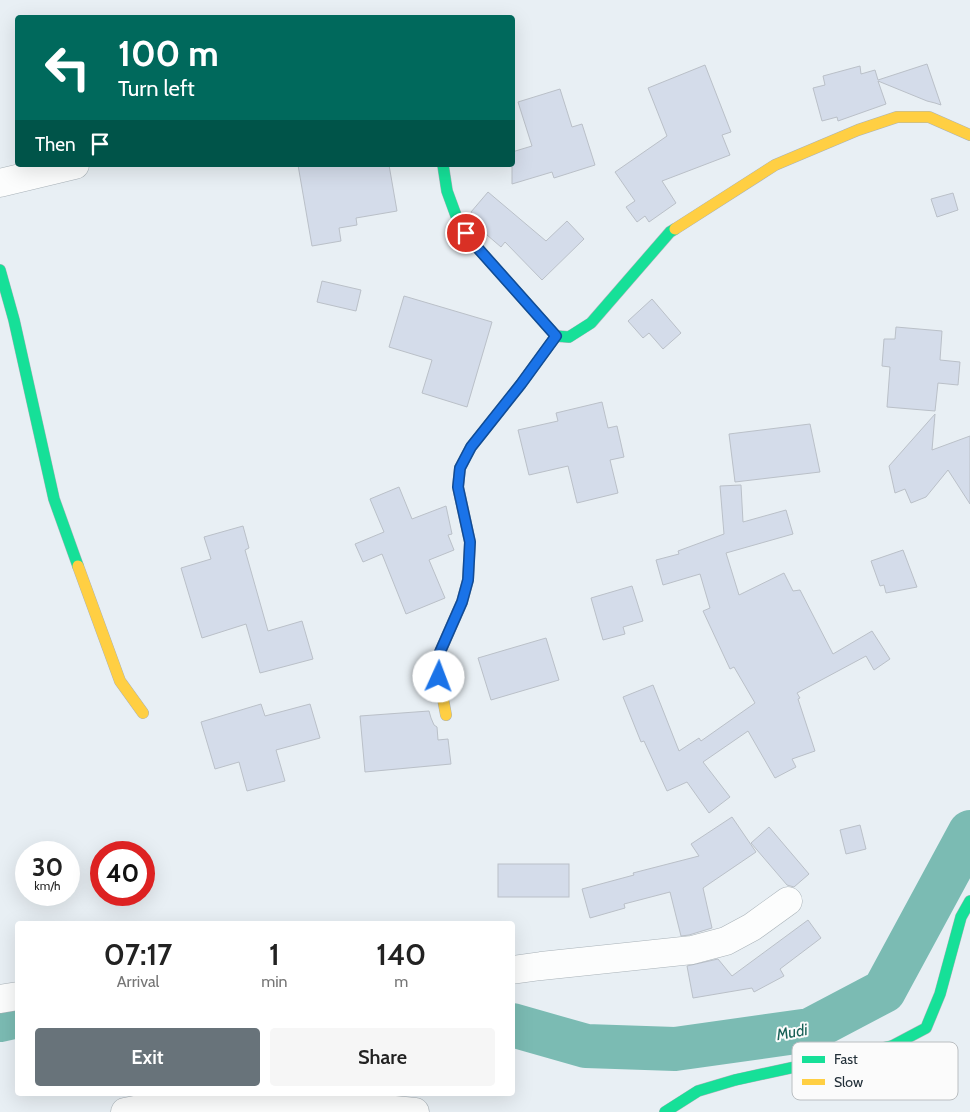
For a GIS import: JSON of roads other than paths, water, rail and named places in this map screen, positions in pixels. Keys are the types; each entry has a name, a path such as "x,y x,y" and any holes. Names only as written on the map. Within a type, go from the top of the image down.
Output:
{"street":[{"path":"443,167 447,191 458,221 475,245 556,336 569,337 591,323 670,232 775,165 858,130 897,117 929,117 970,135"},
{"path":"0,183 67,167"},
{"path":"0,270 14,320 54,499 120,681 143,713"},
{"path":"446,716 439,677 440,652 462,602 468,580 470,542 458,487 460,468 471,447 556,336"},
{"path":"515,970 692,950 726,941 752,928 788,901"},
{"path":"900,1042 926,1028 940,994 961,917 970,902"},
{"path":"0,1000 15,997"},
{"path":"664,1112 698,1091 735,1080 792,1068"},
{"path":"125,1112 160,1104 245,1098 415,1112"}],"waterway":[{"name":"Mudi","path":"515,1026 586,1046 675,1049 810,1030 884,991 970,832"},
{"name":"Mudi","path":"0,1020 15,1017"}]}
